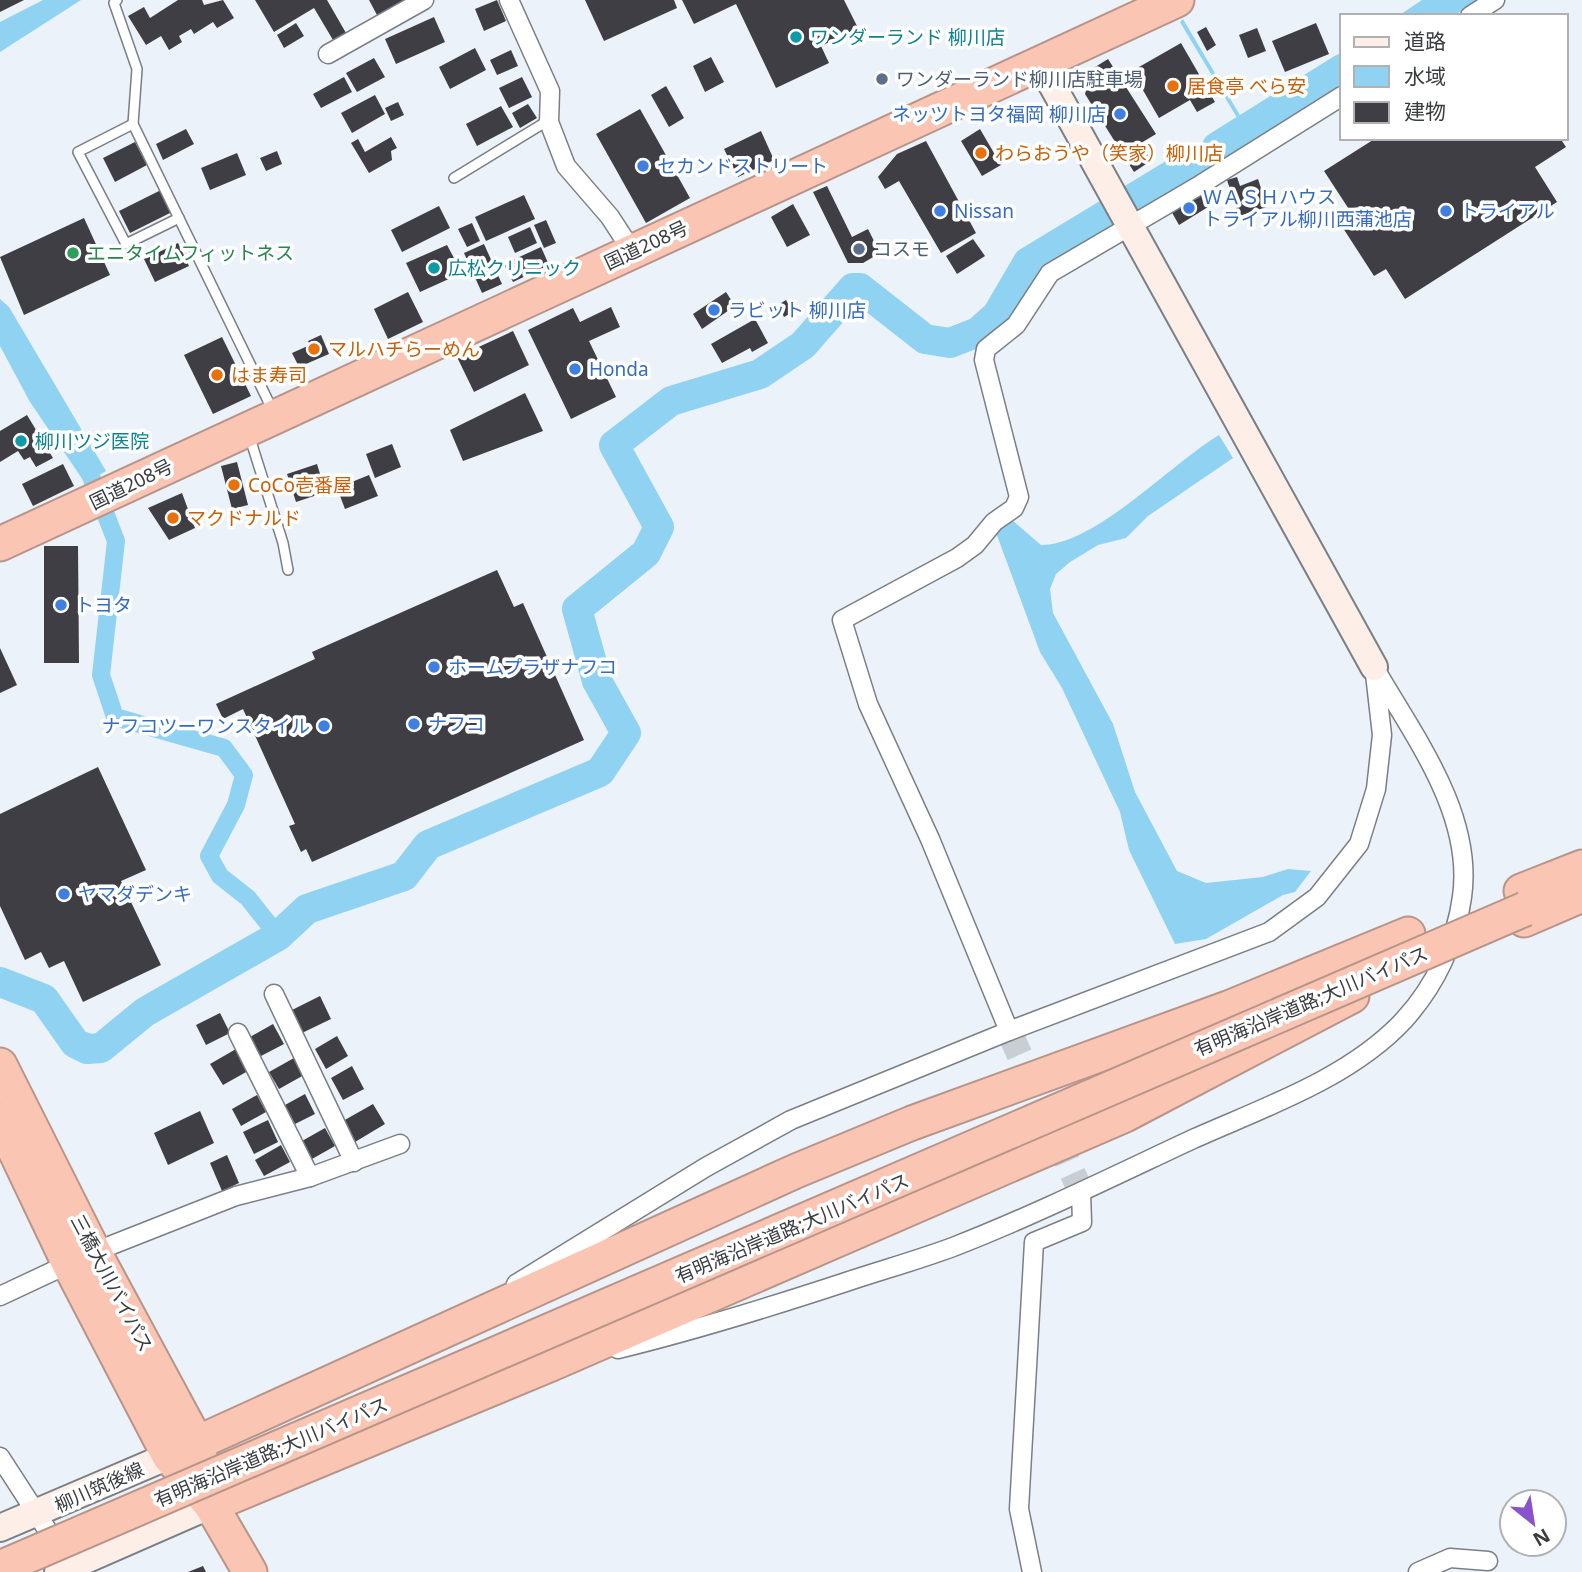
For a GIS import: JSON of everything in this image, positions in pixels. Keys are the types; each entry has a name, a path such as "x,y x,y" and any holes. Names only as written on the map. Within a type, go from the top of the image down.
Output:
{"highway":[{"name":"国道208号","path":"0,544 1177,0"},
{"path":"183,1450 458,1322 912,1123 1147,1039 1408,934 1523,907 1582,867"},
{"name":"有明海沿岸道路;大川バイパス","path":"0,1568 1523,907 1582,884"},
{"name":"有明海沿岸道路;大川バイパス","path":"16,1572 1413,969 1523,907 1582,895"},
{"path":"211,1505 549,1365 1125,1115 1258,1048 1359,992"},
{"name":"三橋大川バイパス","path":"0,1065 81,1258"},
{"name":"三橋大川バイパス","path":"0,1119 81,1258 211,1505 250,1572"}],"street":[{"path":"328,54 424,0"},
{"path":"509,0 550,92 549,120 566,166 610,217 632,251"},
{"path":"1474,14 1494,0"},
{"path":"549,1365 706,1328 951,1247 1081,1192 1307,1087 1359,1057 1404,1020 1438,974 1457,923 1464,866 1454,823 1436,774 1374,667 1040,63"},
{"path":"1009,1031 930,839 868,704 842,621 957,558 975,545 994,522 1014,508 1019,497 985,360 986,349 1016,325 1050,273 1340,97"},
{"path":"458,1322 683,1180 791,1121 1009,1031 1269,932 1317,897 1359,844 1376,789 1382,735 1374,667"},
{"path":"274,994 354,1162"},
{"path":"238,1033 310,1177"},
{"path":"0,1296 81,1258 236,1196 310,1177 400,1144"},
{"path":"1032,1572 1019,1509 1034,1242 1082,1222 1081,1192"},
{"name":"柳川筑後線","path":"0,1528 36,1515 183,1450"},
{"path":"0,1457 69,1570 211,1505"},
{"path":"1418,1572 1450,1558 1488,1562"}],"lane":[{"path":"117,0 114,3 137,69 133,124 179,218 261,423 288,570"},
{"path":"454,178 549,120"},
{"path":"133,124 78,152 126,244 179,218"}],"water":[{"path":"43,0 81,0 0,52 0,22"},
{"path":"1422,0 1479,0 1456,14 1401,14"},
{"path":"1183,19 1241,117 1245,115 1259,139 1148,205 1135,183 1239,121 1180,22"},
{"path":"1340,53 1340,86 1268,131 1254,110"},
{"path":"0,299 9,307 106,471 85,483 30,402 0,346"},
{"path":"1219,435 1233,458 1148,516 1126,538 1098,545 1070,562 1056,574 1050,589 1053,613 1113,724 1135,792 1177,871 1206,883 1263,877 1288,869 1311,871 1295,892 1283,895 1206,939 1175,944 1129,850 1120,812 1062,688 1040,652 995,530 1012,520 1041,545 1062,542 1108,518"}],"building":[{"path":"0,0 24,0 0,12"},
{"path":"178,0 202,0 204,5 223,0 234,18 217,28 213,22 194,34 191,29 179,36 182,42 169,50 161,36 146,45 128,16 144,7 150,18"},
{"path":"255,0 327,0 346,33 333,40 314,8 274,32"},
{"path":"369,0 405,0 377,15"},
{"path":"497,0 506,21 484,31 475,9"},
{"path":"585,0 674,0 677,8 604,41"},
{"name":"ワンダーランド 柳川店","path":"682,0 844,0 858,28 821,46 829,63 776,88 736,4 694,24"},
{"path":"434,17 445,42 396,64 385,39"},
{"path":"296,23 304,36 284,48 277,35"},
{"path":"1316,23 1329,54 1285,72 1272,41"},
{"path":"1206,27 1216,45 1207,51 1197,32"},
{"path":"1257,28 1266,51 1248,58 1239,35"},
{"name":"居食亭 べら安","path":"1181,43 1215,102 1197,112 1190,100 1159,118 1132,71"},
{"path":"475,48 486,70 450,89 439,67"},
{"path":"511,50 518,66 497,75 490,60"},
{"path":"711,57 724,82 705,92 693,66"},
{"path":"374,58 385,77 357,92 346,73"},
{"name":"ネッツトヨタ福岡 柳川店","path":"1108,59 1156,134 1141,143 1152,160 1134,172 1085,94 1092,69"},
{"path":"344,77 352,92 321,108 313,94"},
{"path":"522,77 532,97 509,108 499,88"},
{"path":"666,86 684,118 669,127 651,95"},
{"path":"375,95 385,114 352,133 341,113"},
{"path":"398,102 404,115 391,121 385,108"},
{"path":"528,104 537,118 520,128 512,113"},
{"path":"501,106 513,127 477,146 466,124"},
{"name":"セカンドストリート","path":"640,109 690,198 646,223 596,134"},
{"path":"186,129 194,144 163,160 156,144"},
{"name":"わらおうや（笑家）柳川店","path":"980,129 1001,165 982,176 961,141"},
{"path":"761,131 774,160 738,177 724,149"},
{"path":"391,137 397,148 391,151 392,160 369,173 351,143 358,139 365,152"},
{"name":"トライアル","path":"1373,140 1561,140 1566,147 1535,167 1557,202 1405,299 1386,269 1374,276 1343,228 1356,220 1324,171"},
{"name":"Nissan","path":"926,141 976,233 941,253 899,181 885,189 878,177 897,154"},
{"path":"135,142 147,165 115,182 103,158"},
{"path":"277,151 282,164 266,171 260,158"},
{"path":"237,153 246,175 210,190 201,168"},
{"path":"1237,177 1240,186 1258,179 1267,207 1239,216 1227,180"},
{"path":"827,186 852,237 868,229 880,253 863,263 848,263 813,192"},
{"path":"161,190 172,212 130,233 119,211"},
{"name":"ＷＡＳＨハウス トライアル柳川西蒲池店","path":"1199,191 1208,207 1179,225 1170,209"},
{"path":"524,195 535,219 486,241 475,217"},
{"path":"793,204 810,235 787,247 771,217"},
{"path":"439,206 450,228 402,252 391,230"},
{"path":"84,218 110,275 24,315 0,257"},
{"path":"546,220 556,243 544,248 534,225"},
{"path":"472,223 480,241 467,247 458,229"},
{"path":"530,227 537,243 515,253 508,237"},
{"path":"973,239 985,256 957,274 946,256"},
{"path":"178,243 189,266 155,282 144,259"},
{"path":"484,244 502,284 482,293 464,253"},
{"name":"広松クリニック","path":"447,245 462,273 420,292 406,263"},
{"path":"541,247 549,265 513,282 504,264"},
{"path":"408,292 423,322 388,339 374,309"},
{"name":"ラビット 柳川店","path":"726,292 735,306 702,329 693,314"},
{"path":"786,300 793,312 784,317 778,305"},
{"name":"Honda","path":"611,307 620,327 589,341 616,397 571,419 528,330 573,308 580,322"},
{"path":"755,319 768,343 752,352 750,348 722,363 711,344"},
{"path":"513,331 529,365 474,392 457,357"},
{"name":"マルハチらーめん","path":"321,335 329,354 299,367 292,353 310,345 308,341"},
{"name":"はま寿司","path":"222,337 251,396 213,414 184,355"},
{"path":"525,393 543,431 463,461 450,430"},
{"name":"柳川ツジ医院","path":"27,415 53,458 36,467 30,457 24,460 18,451 0,462 0,431"},
{"path":"392,444 401,467 375,478 366,454"},
{"name":"CoCo壱番屋","path":"237,462 248,505 232,509 221,466"},
{"path":"63,464 74,486 33,506 22,484"},
{"path":"317,464 321,477 328,475 332,490 296,502 287,474"},
{"path":"369,475 378,496 345,509 337,488"},
{"name":"マクドナルド","path":"182,493 195,528 169,540 148,508"},
{"name":"トヨタ","path":"44,546 78,546 79,663 44,663"},
{"name":"ナフコ","path":"497,570 514,607 523,603 584,740 312,862 306,849 301,852 289,826 295,824 243,709 223,719 216,704 315,659 312,652"},
{"path":"0,648 17,685 0,693"},
{"name":"ヤマダデンキ","path":"98,767 146,870 121,881 161,965 83,1002 64,961 49,968 41,952 25,960 0,906 0,814"},
{"path":"320,996 331,1019 302,1033 292,1010"},
{"path":"220,1013 230,1033 206,1045 196,1025"},
{"path":"273,1024 284,1044 261,1056 250,1037"},
{"path":"337,1036 348,1056 326,1069 315,1049"},
{"path":"236,1049 248,1071 223,1085 210,1064"},
{"path":"294,1058 304,1075 279,1089 269,1072"},
{"path":"352,1066 364,1089 343,1100 331,1078"},
{"path":"305,1094 315,1114 295,1124 285,1105"},
{"path":"257,1095 266,1112 241,1126 232,1109"},
{"path":"373,1104 385,1124 355,1142 343,1121"},
{"path":"200,1111 214,1143 168,1165 154,1133"},
{"path":"268,1120 278,1142 254,1154 243,1132"},
{"path":"325,1128 335,1146 312,1159 302,1141"},
{"path":"281,1145 290,1162 264,1176 255,1160"},
{"path":"227,1155 239,1183 222,1191 210,1163"},
{"path":"203,1566 206,1572 188,1572"}],"waterway":[{"path":"1217,147 1340,70"},
{"path":"0,982 44,999 75,1043 87,1049 101,1048 145,1012 278,936 307,909 404,876 428,845 600,772 626,733 597,681 577,609 646,553 659,527 614,445 671,401 760,374 803,345 853,288 860,288 925,339 950,343 978,332 997,315 1028,262 1175,173"},
{"path":"83,456 116,541 101,675 115,717 224,748 244,775 236,805 209,856 220,876 248,898 278,936"}],"tunnel":[{"path":"1009,1031 1081,1192"}],"place":[{"name":"ワンダーランド 柳川店","path":"796,37"},
{"name":"ワンダーランド柳川店駐車場","path":"882,79"},
{"name":"居食亭 べら安","path":"1173,86"},
{"name":"ネッツトヨタ福岡 柳川店","path":"1120,114"},
{"name":"わらおうや（笑家）柳川店","path":"981,153"},
{"name":"セカンドストリート","path":"643,166"},
{"name":"ＷＡＳＨハウス トライアル柳川西蒲池店","path":"1189,208"},
{"name":"Nissan","path":"940,211"},
{"name":"トライアル","path":"1446,211"},
{"name":"コスモ","path":"859,249"},
{"name":"エニタイムフィットネス","path":"73,253"},
{"name":"広松クリニック","path":"434,268"},
{"name":"ラビット 柳川店","path":"714,310"},
{"name":"マルハチらーめん","path":"314,349"},
{"name":"Honda","path":"575,369"},
{"name":"はま寿司","path":"217,375"},
{"name":"柳川ツジ医院","path":"21,441"},
{"name":"CoCo壱番屋","path":"234,485"},
{"name":"マクドナルド","path":"173,518"},
{"name":"トヨタ","path":"61,605"},
{"name":"ホームプラザナフコ","path":"434,667"},
{"name":"ナフコ","path":"414,724"},
{"name":"ナフコツーワンスタイル","path":"324,726"},
{"name":"ヤマダデンキ","path":"64,894"}]}
